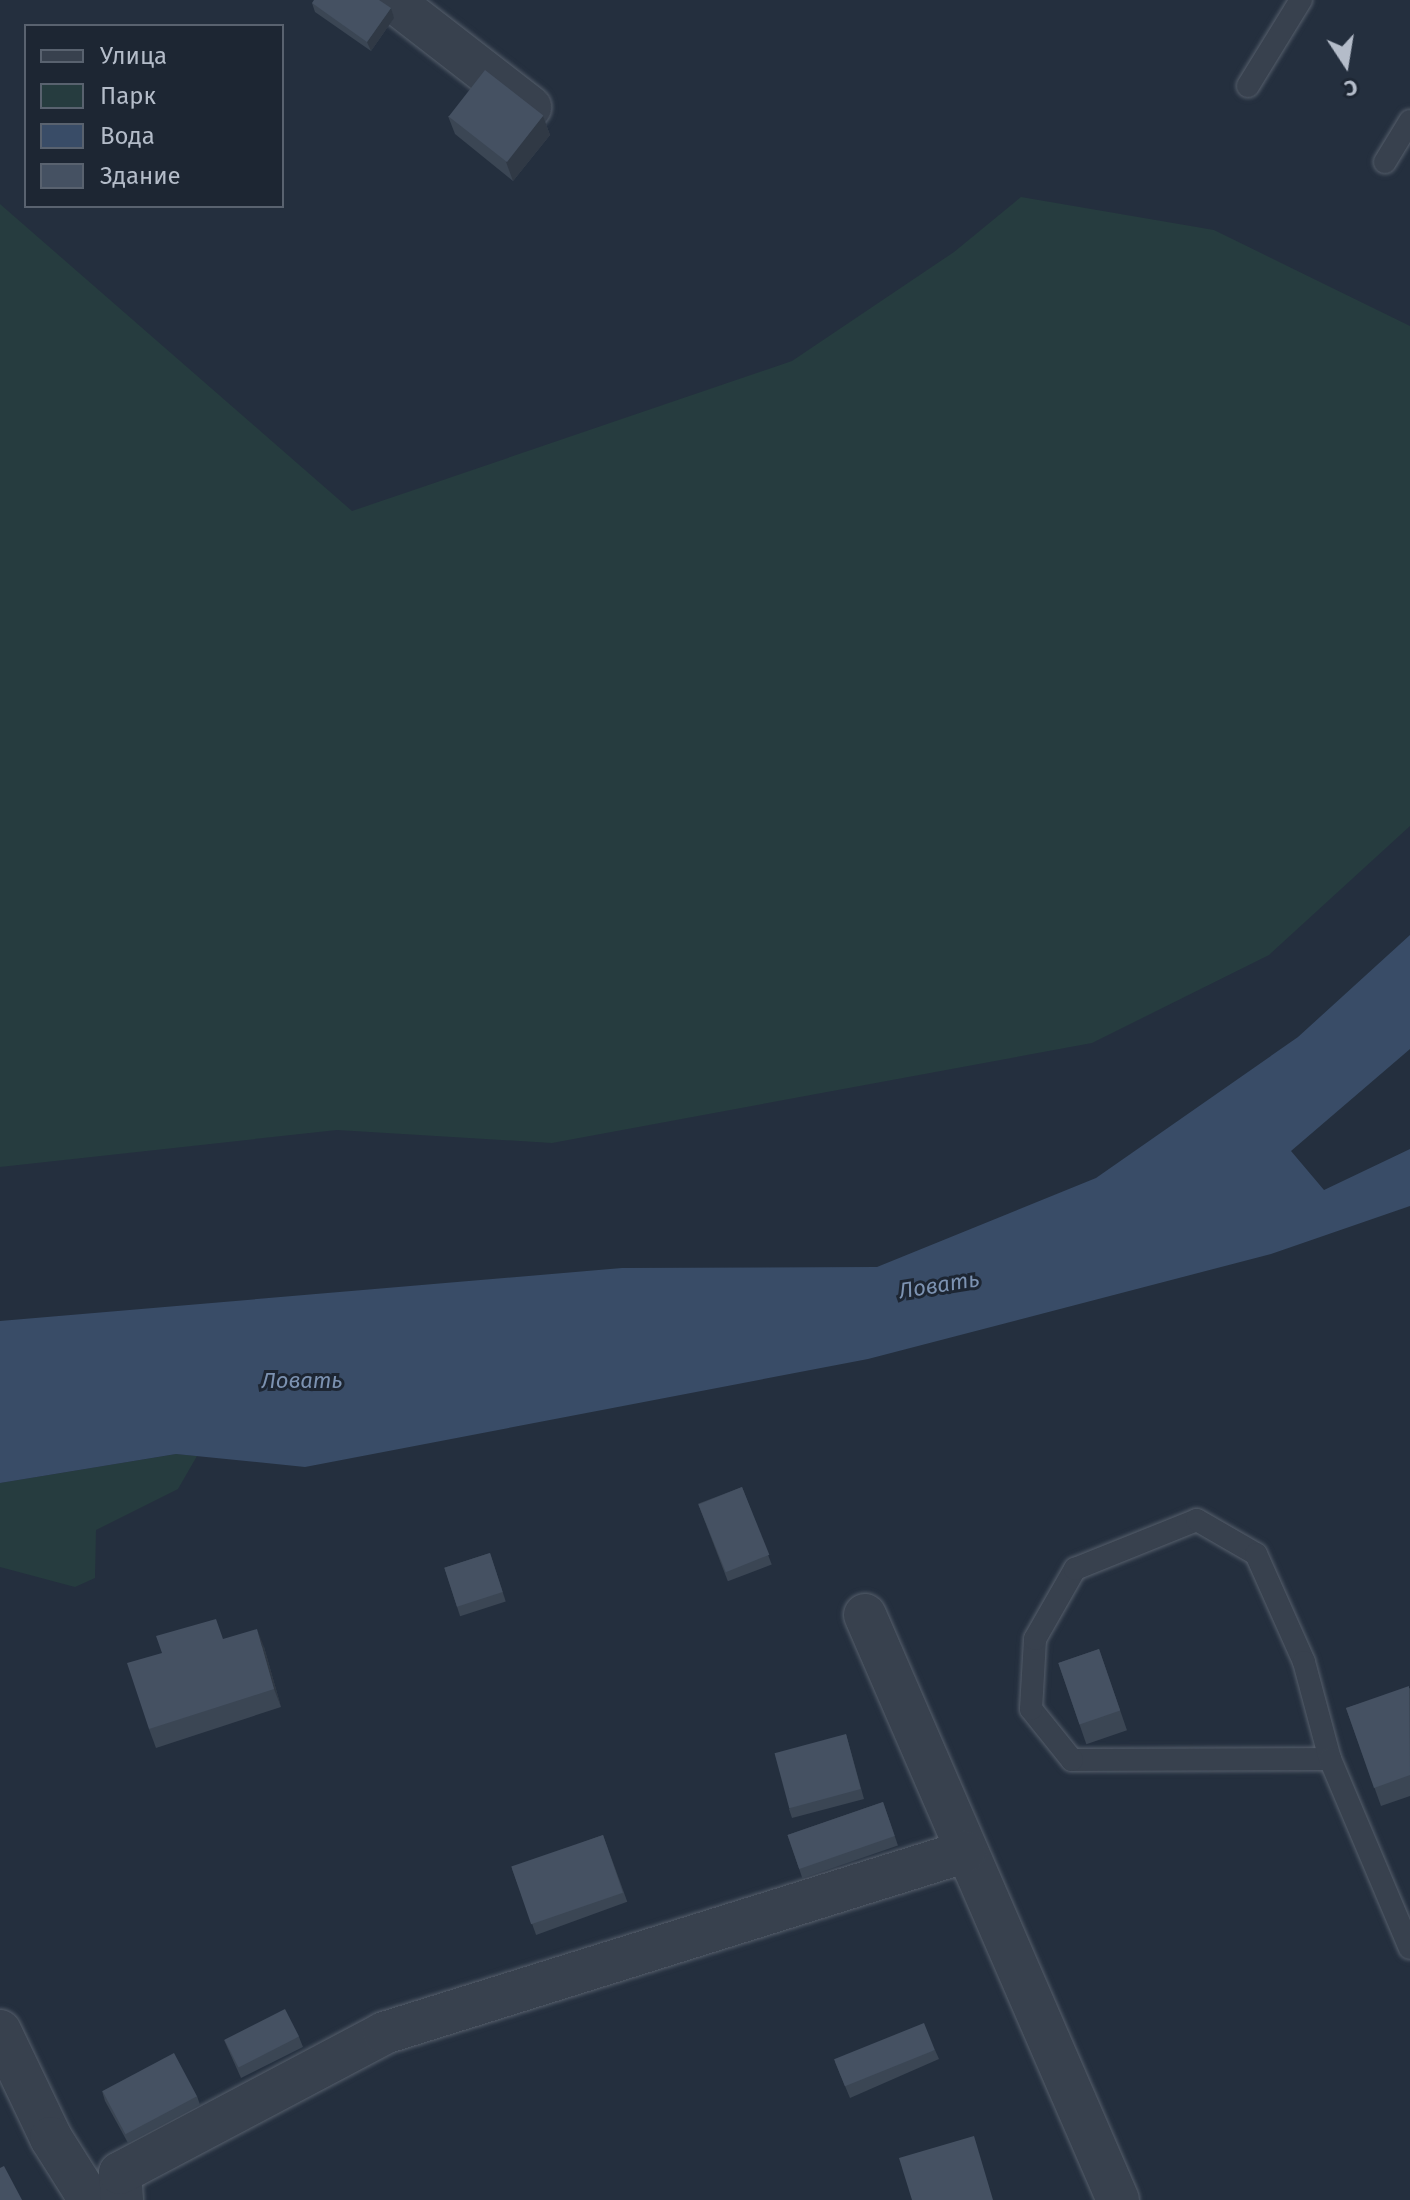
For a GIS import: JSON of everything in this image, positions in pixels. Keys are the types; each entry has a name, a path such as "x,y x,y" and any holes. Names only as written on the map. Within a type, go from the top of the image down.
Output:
{"street":[{"path":"392,0 543,118"},
{"path":"865,1615 964,1852 1118,2200"},
{"path":"122,2200 120,2173 384,2033 964,1852"},
{"path":"0,2031 51,2138 90,2200"}],"lane":[{"path":"1248,86 1301,0"},
{"path":"1385,162 1410,121"},
{"path":"1330,1759 1072,1760 1031,1709 1035,1639 1075,1569 1197,1520 1256,1554 1304,1662 1330,1759 1410,1948"}],"green space":[{"path":"1021,197 1214,230 1410,326 1410,826 1269,955 1092,1043 552,1143 337,1130 0,1167 0,204 352,511 792,361 954,252"},
{"path":"176,1454 197,1456 178,1489 96,1530 95,1578 75,1587 0,1567 0,1483"}],"water":[{"name":"Ловать","path":"1410,935 1410,1049 1291,1151 1324,1190 1410,1149 1410,1206 1271,1254 868,1359 305,1467 176,1454 0,1483 0,1321 622,1268 877,1267 1096,1178 1298,1037"}],"building":[{"path":"314,0 379,0 391,8 367,42 312,3"},
{"path":"485,70 543,116 507,162 449,116"},
{"path":"742,1487 769,1555 726,1572 698,1505"},
{"path":"490,1553 503,1592 457,1607 444,1568"},
{"path":"216,1619 223,1639 257,1629 274,1689 149,1729 127,1663 162,1653 156,1636"},
{"path":"1099,1649 1120,1710 1080,1724 1058,1663"},
{"path":"1409,1686 1410,1775 1374,1788 1346,1708"},
{"path":"846,1734 861,1789 789,1808 775,1753"},
{"path":"883,1802 895,1836 799,1869 788,1835"},
{"path":"603,1835 623,1893 531,1924 511,1867"},
{"path":"285,2009 299,2037 238,2067 224,2040"},
{"path":"924,2023 935,2050 845,2086 834,2059"},
{"path":"174,2053 197,2096 125,2134 102,2091"},
{"path":"974,2136 993,2200 912,2200 899,2158"},
{"path":"4,2166 22,2200 0,2200 0,2168"}]}
